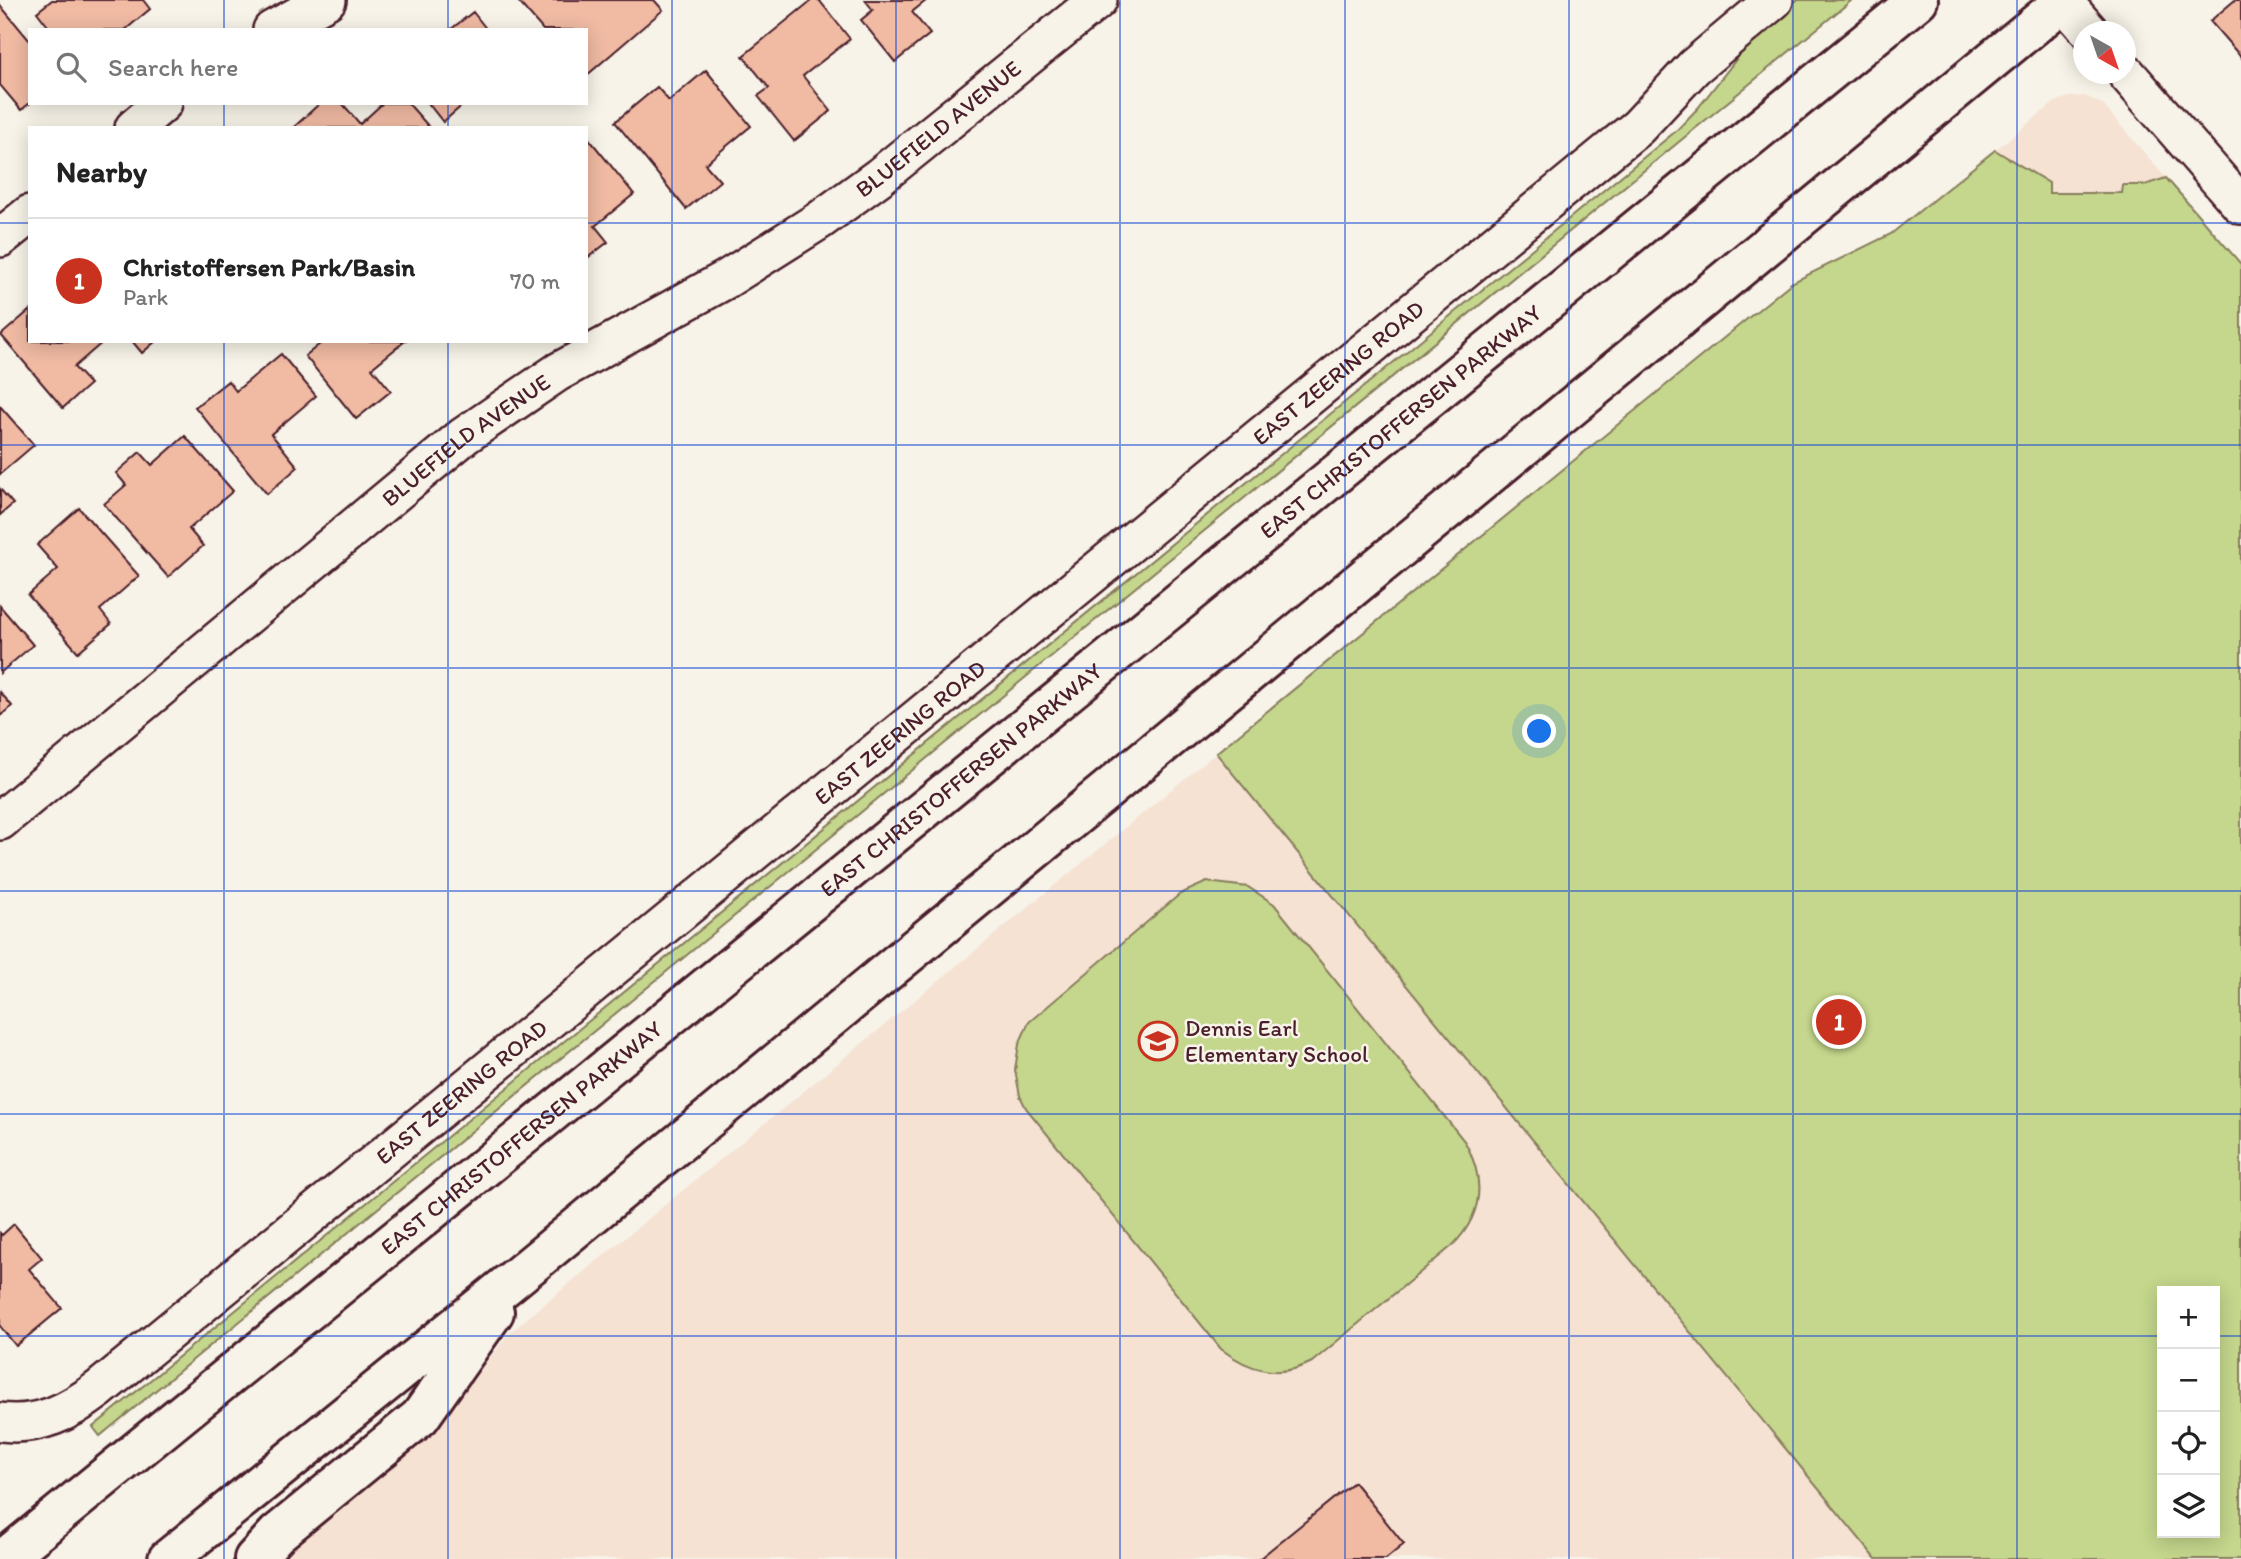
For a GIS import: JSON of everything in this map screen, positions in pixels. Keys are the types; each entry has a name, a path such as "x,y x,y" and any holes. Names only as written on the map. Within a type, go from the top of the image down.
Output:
{"street":[{"path":"276,28 327,0"},
{"name":"BLUEFIELD AVENUE","path":"0,821 444,451 558,372 725,280 820,220 879,177 1098,0"},
{"name":"EAST ZEERING ROAD","path":"0,1422 27,1423 58,1415 99,1389 1639,127 1694,67 1774,0"},
{"name":"EAST CHRISTOFFERSEN PARKWAY","path":"11,1549 1918,0"},
{"path":"168,1559 520,1275 2064,1 2081,21"},
{"path":"2136,84 2241,205"},
{"path":"136,126 161,105"},
{"path":"0,238 28,216"},
{"path":"254,1559 277,1534 420,1418 520,1275"}],"shaded area":[{"path":"2085,96 2102,104 2166,178 2145,185 2123,185 2123,193 2049,193 2049,183 1995,150 2055,102 2069,97"},
{"name":"Dennis Earl Elementary School","path":"1216,753 1876,1559 278,1559 440,1424 508,1334"}],"green space":[{"path":"1797,0 1852,0 100,1436 93,1427 1676,131 1698,108 1756,34"},
{"path":"1995,150 2049,183 2049,193 2122,193 2123,185 2145,185 2166,178 2241,264 2241,1559 1876,1559 1216,753 1791,283 1891,234"},
{"path":"1207,882 1248,887 1274,904 1465,1142 1476,1170 1478,1197 1475,1209 1470,1222 1452,1246 1312,1362 1288,1370 1254,1367 1221,1349 1026,1108 1020,1096 1015,1070 1019,1044 1029,1022 1180,894"}],"building":[{"path":"52,0 143,0 150,9 127,28 49,28 37,12"},
{"path":"517,0 654,0 663,10 588,74 588,28 541,28"},
{"path":"812,0 819,0 850,39 803,76 831,111 794,141 758,96 769,88 743,56"},
{"path":"865,0 927,0 912,12 930,34 895,62 861,20 873,10"},
{"path":"2235,0 2241,0 2241,57 2210,21"},
{"path":"0,5 28,39 28,105 21,110 0,85"},
{"path":"473,12 485,28 453,28"},
{"path":"706,70 751,126 705,164 720,181 686,209 615,122 657,87 669,101"},
{"path":"318,105 344,105 360,124 381,105 410,105 428,126 295,126"},
{"path":"430,105 463,105 443,122"},
{"path":"588,137 634,194 595,226 608,242 588,257"},
{"path":"28,312 28,343 102,343 74,367 90,384 63,408 1,335"},
{"path":"134,343 154,343 142,353"},
{"path":"403,343 372,368 391,391 356,419 305,356 320,344"},
{"path":"281,354 316,396 271,434 298,467 267,494 195,407 228,381 236,391"},
{"path":"0,406 34,445 0,474"},
{"path":"185,436 233,491 189,529 203,546 168,577 104,504 126,485 116,473 140,452 152,465"},
{"path":"0,489 13,504 0,515"},
{"path":"79,508 139,576 100,610 111,624 78,652 28,595 58,569 37,545"},
{"path":"0,606 33,645 0,673"},
{"path":"0,692 12,706 0,716"},
{"path":"14,1224 42,1258 29,1269 62,1308 16,1346 0,1326 0,1233 2,1235"},
{"path":"1354,1482 1404,1544 1386,1559 1259,1559"}],"place":[{"name":"Christoffersen Park/Basin","path":"1839,1022"},
{"name":"Dennis Earl Elementary School","path":"1158,1041"}]}
